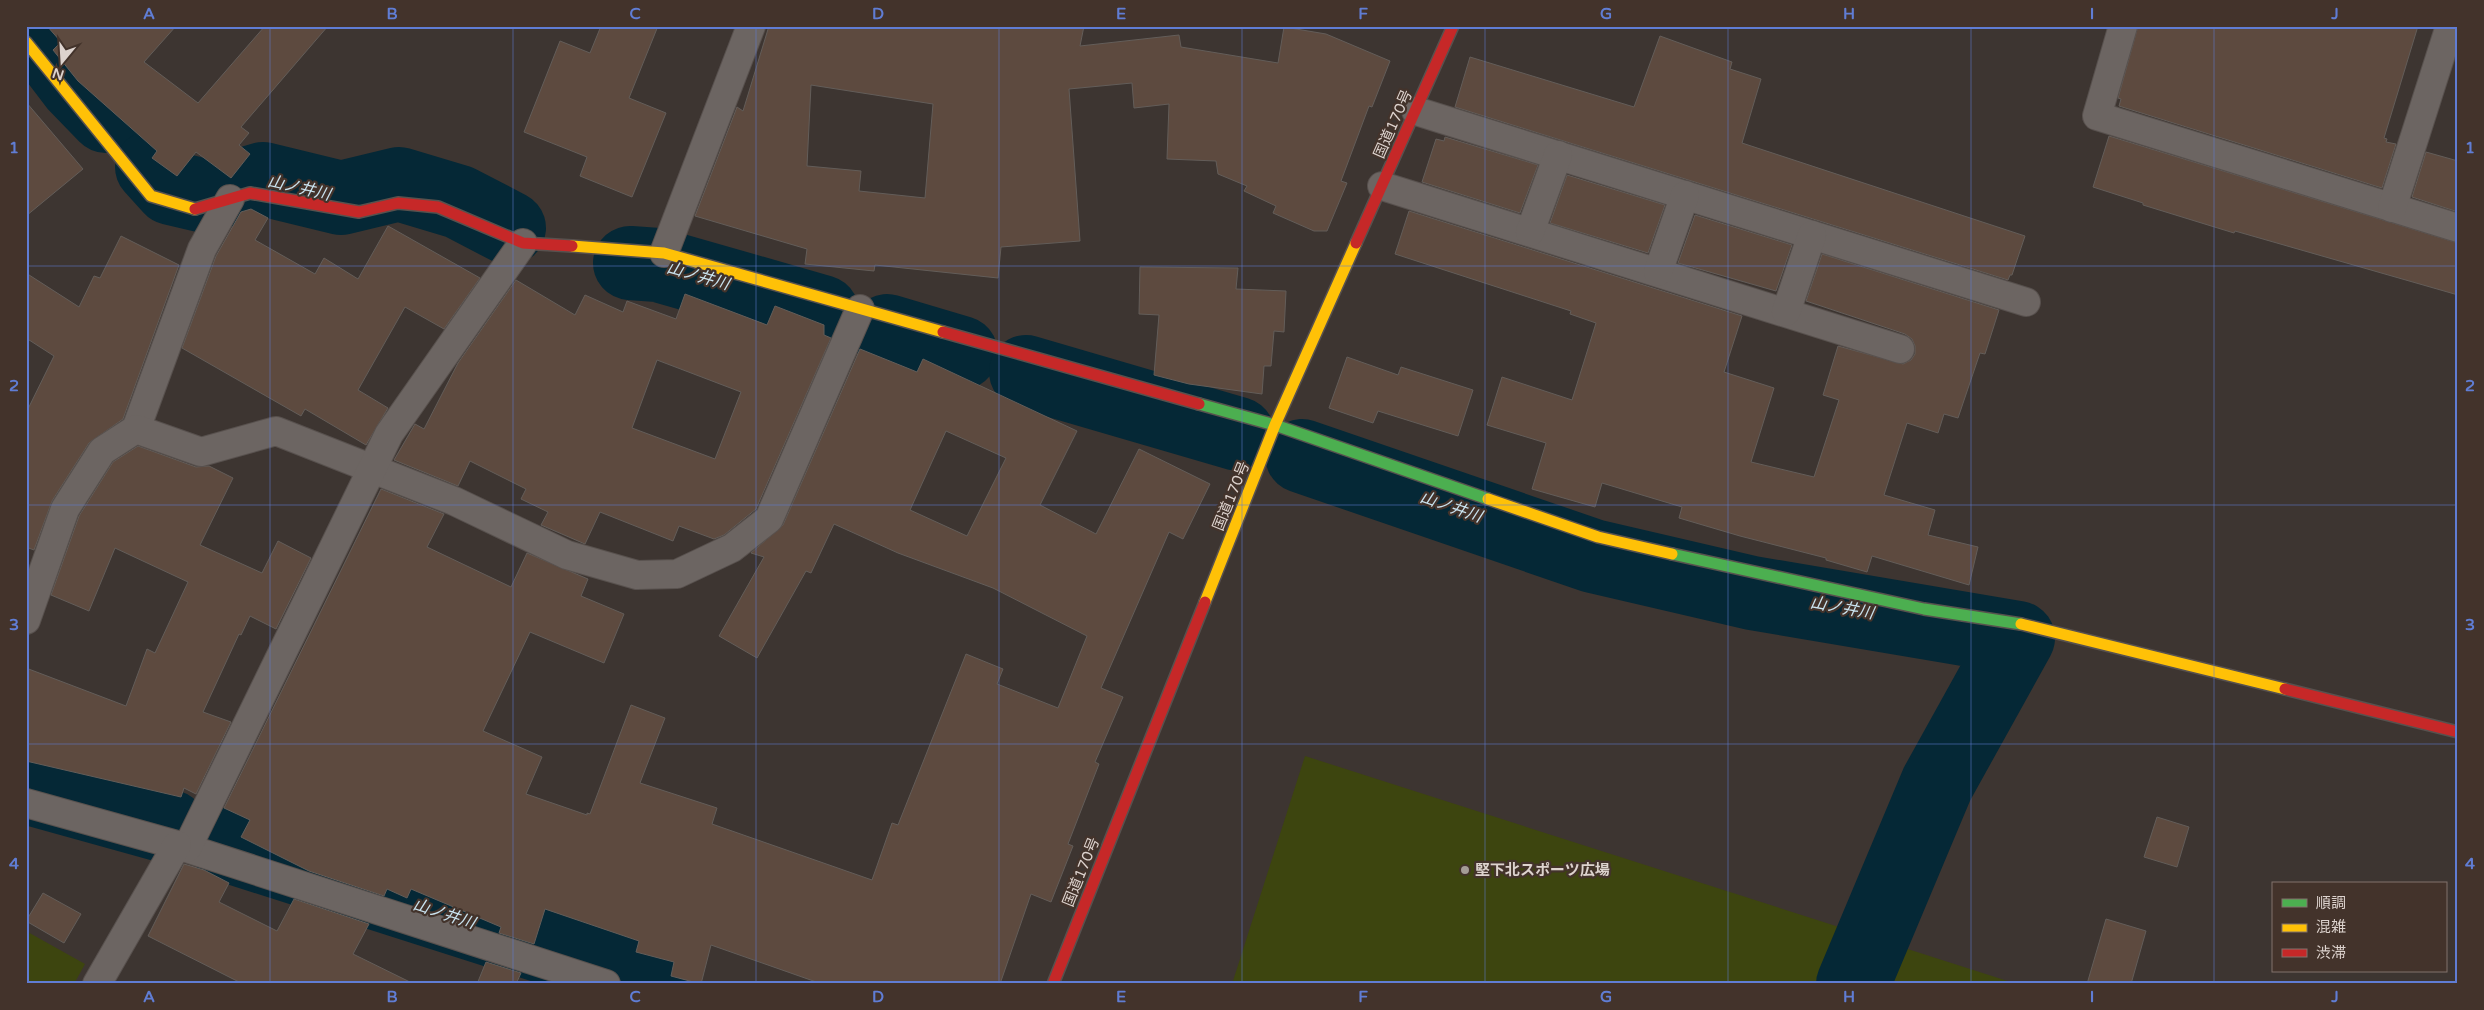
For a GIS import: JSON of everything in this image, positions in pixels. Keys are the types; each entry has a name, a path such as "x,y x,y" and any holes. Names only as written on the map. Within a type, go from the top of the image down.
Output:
{"main road":[{"name":"国道170号","path":"1053,984 1275,425 1453,26"},
{"path":"26,42 151,196 194,209 250,193 359,212 398,203 438,207 523,243 664,254 1275,425 1598,537 1773,578 1914,607 2039,627 2458,732"}],"street":[{"path":"664,254 751,26"},
{"path":"2123,26 2097,116 2458,228"},
{"path":"2392,208 2450,26"},
{"path":"1416,111 2026,302"},
{"path":"1530,232 1558,155"},
{"path":"1382,186 1900,349"},
{"path":"1658,272 1684,195"},
{"path":"26,620 65,509 102,451 136,429 202,250 230,199"},
{"path":"1786,312 1812,235"},
{"path":"97,984 182,846 374,470 389,434 523,243"},
{"path":"136,429 201,452 276,431 454,501 568,555 637,575 677,574 732,548 769,519 860,308"},
{"path":"26,803 182,846 606,984"}],"green space":[{"name":"堅下北スポーツ広場","path":"1305,756 2017,984 1232,984"},
{"path":"26,931 85,964 74,984 26,984"}],"building":[{"path":"47,26 176,26 144,62 198,103 265,26 328,26 241,127 249,133 239,145 250,154 231,178 196,152 177,176 152,158 157,151 78,81 53,50 61,42"},
{"path":"601,26 658,26 629,98 666,113 632,197 580,176 587,157 524,132 560,41 590,53"},
{"path":"769,26 1084,26 1080,46 1179,35 1181,47 1278,63 1284,27 1326,34 1390,61 1372,107 1369,106 1341,181 1347,183 1327,231 1314,231 1273,213 1276,206 1244,191 1247,186 1218,174 1216,161 1167,159 1169,104 1134,108 1132,83 1069,89 1080,241 1001,247 998,278 875,265 874,271 805,264 807,249 695,216 737,107 743,111","holes":["811,85 933,104 925,198 859,191 861,171 807,166"]},
{"path":"2138,26 2418,26 2384,138 2387,139 2386,142 2396,144 2382,188 2119,106 2121,99 2118,98"},
{"path":"1660,36 1732,62 1730,69 1761,79 1742,143 2025,236 2012,275 2010,275 2008,280 1455,107 1470,57 1634,107"},
{"path":"26,102 83,169 26,216"},
{"path":"2109,136 2458,243 2458,295 2235,231 2234,233 2143,205 2143,203 2093,187"},
{"path":"1445,137 1538,165 1520,213 1422,182 1436,139 1444,141"},
{"path":"2426,152 2458,161 2458,212 2412,197"},
{"path":"1567,175 1665,205 1648,253 1550,223"},
{"path":"251,209 268,218 255,240 315,274 324,258 358,279 388,226 480,278 444,329 405,307 358,390 388,408 366,445 305,409 301,416 182,348 216,256 241,212"},
{"path":"1409,211 1742,316 1724,372 1774,388 1751,462 1814,477 1839,400 1823,395 1838,346 1903,364 1911,360 1915,354 1915,346 1912,339 1905,334 1806,301 1822,254 1999,310 1985,354 1980,353 1958,418 1944,414 1938,433 1907,423 1884,495 1935,510 1928,535 1978,547 1969,585 1872,556 1867,572 1826,560 1826,558 1679,518 1682,507 1602,483 1595,507 1532,489 1546,443 1487,425 1502,377 1572,400 1596,323 1570,314 1571,311 1395,254"},
{"path":"1695,215 1792,245 1776,291 1678,263"},
{"path":"121,236 179,265 123,419 89,443 52,501 34,550 26,547 26,413 54,356 26,338 26,273 79,307 94,276 100,278"},
{"path":"1140,267 1238,268 1236,289 1286,291 1284,332 1274,331 1271,366 1264,366 1262,394 1189,384 1154,375 1159,315 1139,314"},
{"path":"516,280 575,315 585,295 623,312 627,301 676,319 685,294 767,325 775,306 824,325 824,335 831,338 756,509 724,535 714,539 679,526 673,541 600,512 585,544 541,525 548,512 521,499 526,489 470,461 458,486 394,460 415,424 424,429 458,363","holes":["657,360 741,392 715,459 632,428"]},
{"path":"860,349 917,372 923,359 1077,431 1040,505 1096,534 1139,449 1210,484 1183,539 1169,532 1101,688 1123,697 1095,762 1099,764 1068,844 1073,846 1051,902 1031,894 1000,984 822,984 711,945 701,984 671,976 674,962 636,952 639,941 545,909 534,944 499,933 501,927 411,889 407,898 387,889 384,896 309,871 241,837 250,820 224,808 381,489 444,514 427,547 511,587 527,553 588,579 581,596 624,614 604,663 530,632 483,731 542,757 526,794 587,815 587,813 590,814 631,705 665,718 640,783 717,808 712,824 872,880 892,823 898,825 966,654 1003,669 997,684 1058,708 1087,636 993,588 898,553 834,524 811,573 806,571 757,658 719,636 764,557 751,553 783,525","holes":["946,431 1006,458 967,536 910,510"]},
{"path":"1347,357 1398,375 1401,367 1473,390 1458,436 1378,411 1373,423 1329,408"},
{"path":"138,446 196,467 209,466 233,478 200,545 262,573 278,541 311,558 276,629 250,616 241,635 239,634 203,712 231,722 196,794 184,788 181,797 26,761 26,668 126,706 147,649 155,653 188,582 115,548 89,611 51,595 79,516 113,462"},
{"path":"2157,817 2189,827 2177,867 2144,857"},
{"path":"184,864 204,870 229,883 219,902 277,931 294,899 369,924 353,954 414,984 243,984 148,936"},
{"path":"43,893 81,914 64,943 26,921"},
{"path":"2106,919 2146,931 2131,984 2087,984"},
{"path":"486,962 521,973 516,984 477,984"}],"waterway":[{"name":"山ノ井川","path":"31,26 76,85 106,116"},
{"name":"山ノ井川","path":"152,167 171,188 205,196 263,179 341,198 399,184 459,202 509,228"},
{"name":"山ノ井川","path":"630,263 658,265 822,312"},
{"name":"山ノ井川","path":"887,331 961,353"},
{"name":"山ノ井川","path":"1026,372 1238,434"},
{"name":"山ノ井川","path":"1302,456 1593,556 1752,593 2018,638 1937,784 1853,984"},
{"name":"山ノ井川","path":"26,787 170,827"},
{"name":"山ノ井川","path":"226,845 662,984"}],"traffic: fast":[{"path":"1199,404 1275,425 1488,499"},
{"path":"1672,554 1924,609 2021,624"}],"traffic: slow":[{"path":"26,42 151,196 195,209"},
{"path":"1205,602 1275,425 1356,243"},
{"path":"572,246 664,253 943,332"},
{"path":"1488,499 1598,537 1672,554"},
{"path":"2021,624 2285,689"}],"traffic: jam":[{"path":"1356,243 1453,26"},
{"path":"195,209 250,193 359,212 398,203 438,207 523,243 572,246"},
{"path":"943,332 1199,404"},
{"path":"1053,984 1205,602"},
{"path":"2285,689 2458,732"}],"place":[{"name":"堅下北スポーツ広場","path":"1465,870"}]}
